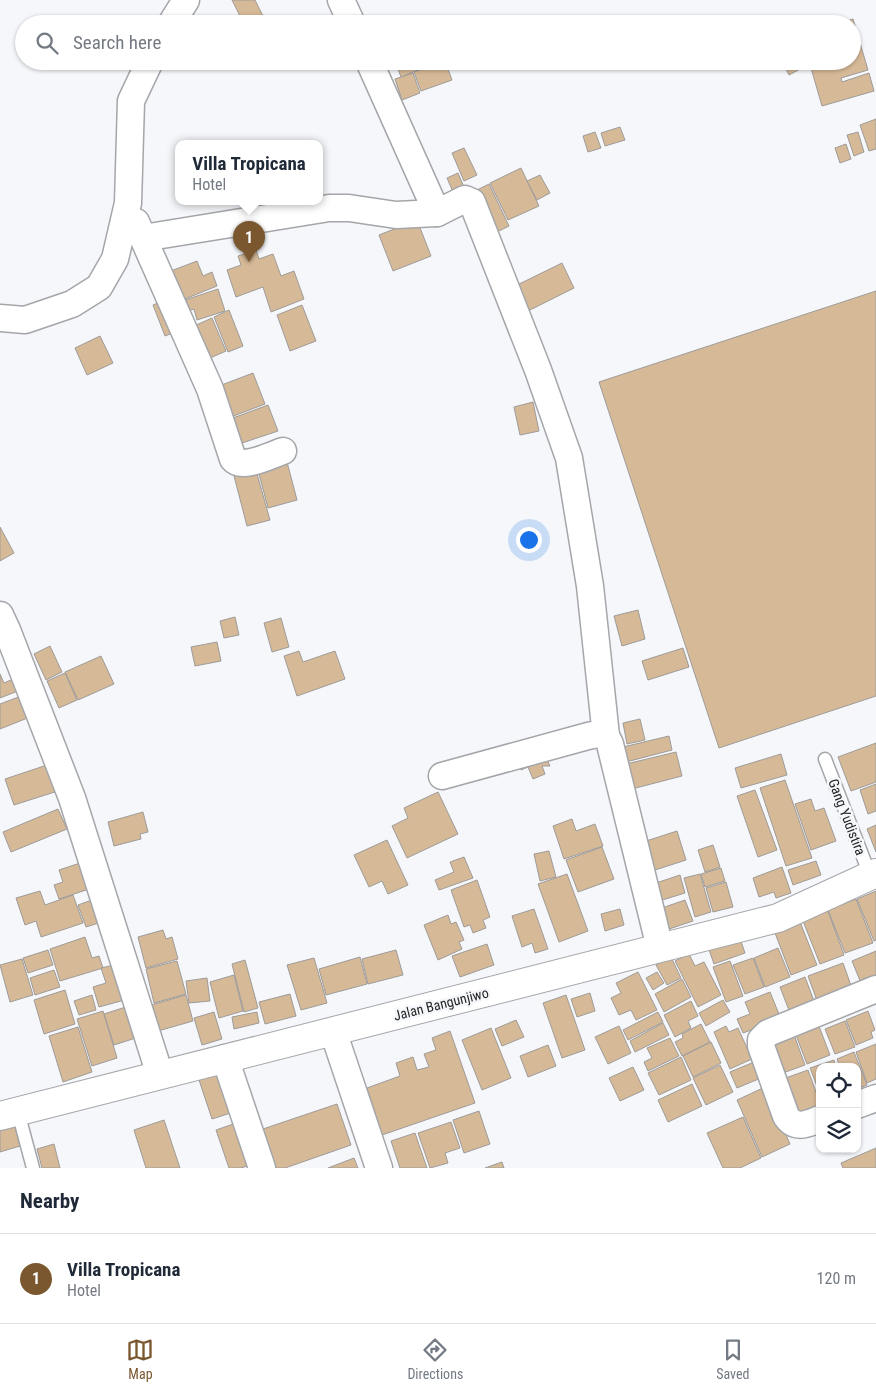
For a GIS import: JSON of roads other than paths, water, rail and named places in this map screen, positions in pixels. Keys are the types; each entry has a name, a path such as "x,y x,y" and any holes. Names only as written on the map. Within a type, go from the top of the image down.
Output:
{"main road":[{"name":"Jalan Bangunjiwo","path":"9,1114 778,918 873,874"}],"street":[{"path":"177,15 186,0"},
{"path":"342,0 348,15"},
{"path":"0,318 26,320 72,304 99,287 115,259 128,203 130,101 146,70"},
{"path":"373,70 437,213"},
{"path":"143,238 329,208 349,208 396,215 437,213 465,199 472,202 538,370 569,458 590,586 606,736 610,744 660,948"},
{"path":"128,203 210,389 233,459 239,464 247,463 283,451"},
{"path":"0,615 72,798 160,1075"},
{"path":"442,776 588,736 598,734 606,736"},
{"path":"816,1120 800,1125 794,1125 790,1122 786,1116 764,1054 761,1040 768,1033 876,989"},
{"path":"333,1031 379,1168"},
{"path":"225,1058 262,1168"}],"lane":[{"name":"Gang Yudistira","path":"824,759 873,874"},
{"path":"9,1114 33,1168"}],"place":[{"name":"Villa Tropicana","path":"249,262"}]}
